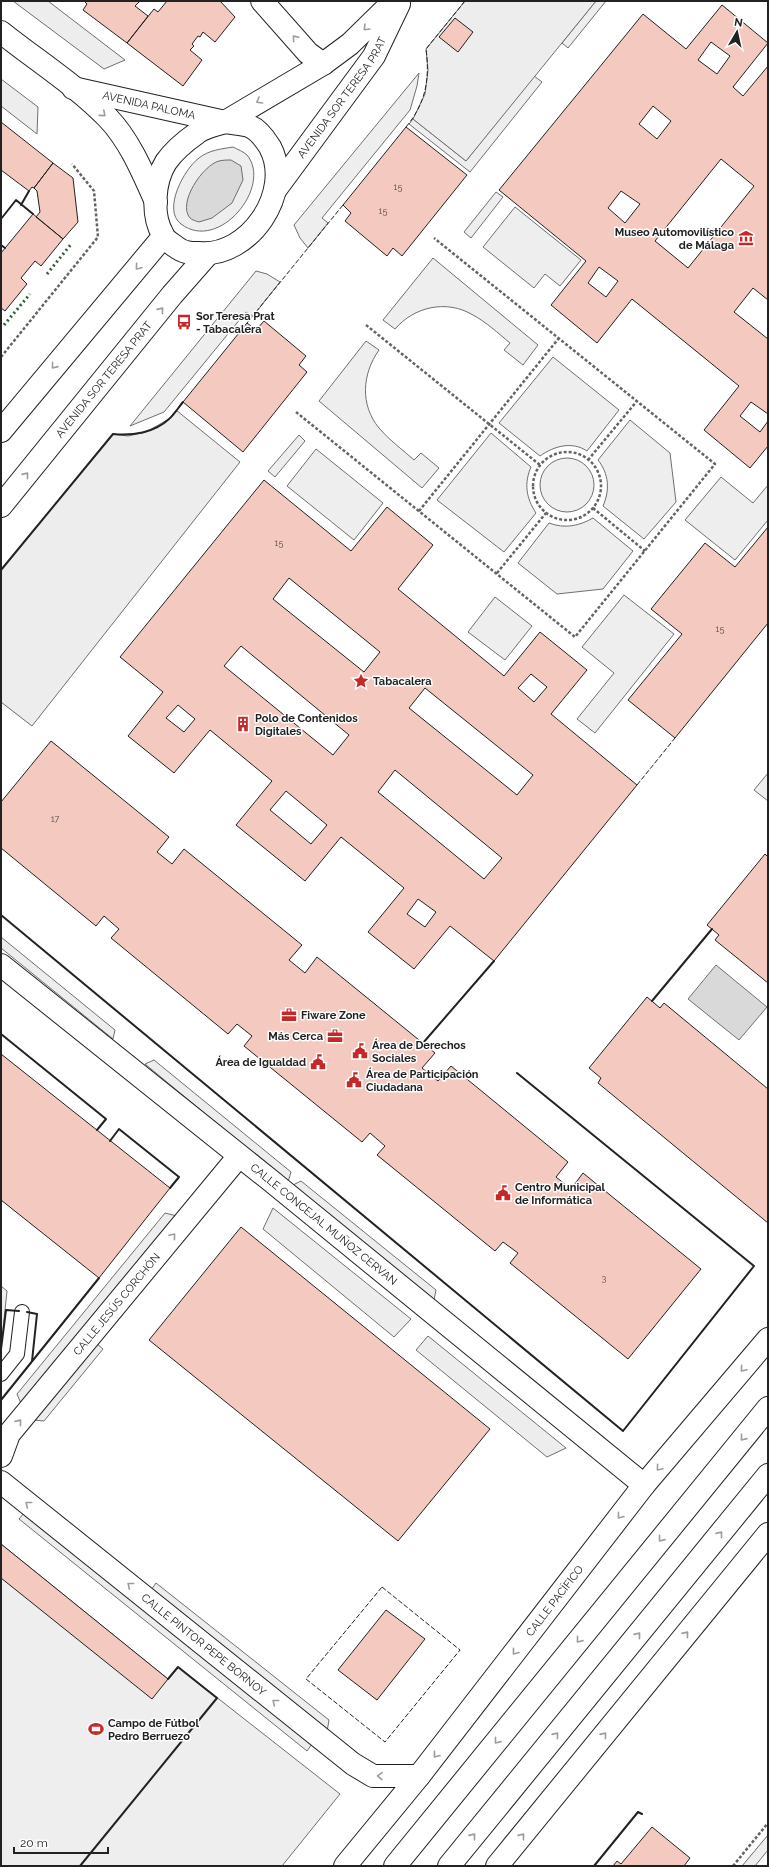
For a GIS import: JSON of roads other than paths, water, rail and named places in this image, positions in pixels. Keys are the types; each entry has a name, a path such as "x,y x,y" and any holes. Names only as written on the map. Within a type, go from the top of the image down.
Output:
{"main road":[{"path":"262,1 308,53 323,64"},
{"name":"AVENIDA SOR TERESA PRAT","path":"225,122 323,64 350,44 394,1"},
{"name":"AVENIDA SOR TERESA PRAT","path":"276,189 374,56 401,1"},
{"name":"AVENIDA PALOMA","path":"1,32 73,88 108,118 131,150 156,202"},
{"name":"AVENIDA PALOMA","path":"73,88 225,122"},
{"path":"225,122 250,126 264,137 273,153 278,171 276,189 266,214 252,231 226,250 208,254 182,252 163,237 157,223 156,202 158,183 166,162 198,132 225,122"},
{"path":"1,431 163,237"},
{"name":"AVENIDA SOR TERESA PRAT","path":"1,506 172,295 208,254"},
{"name":"CALLE CONCEJAL MUÑOZ CERVAN","path":"1,965 644,1485"},
{"name":"CALLE JESÚS CORCHÓN","path":"1,1456 9,1434 239,1156"},
{"name":"CALLE PACÍFICO","path":"345,1866 419,1776 644,1485 768,1339"},
{"path":"395,1866 768,1408"},
{"path":"449,1866 768,1475"},
{"name":"CALLE PINTOR PEPE BORNOY","path":"2,1478 353,1764 373,1776 419,1776"},
{"path":"497,1866 768,1534"}],"lane":[{"path":"1,1374 17,1354 22,1312"}],"place":[{"name":"Museo Automovilístico de Málaga","path":"746,238"},
{"name":"Sor Teresa Prat - Tabacalera","path":"184,322"},
{"name":"Tabacalera","path":"361,681"},
{"name":"Polo de Contenidos Digitales","path":"243,724"},
{"name":"Fiware Zone","path":"289,1015"},
{"name":"Más Cerca","path":"335,1036"},
{"name":"Área de Derechos Sociales","path":"360,1051"},
{"name":"Área de Igualdad","path":"318,1062"},
{"name":"Área de Participación Ciudadana","path":"354,1080"},
{"name":"Centro Municipal de Informática","path":"503,1193"},
{"name":"Campo de Fútbol Pedro Berruezo","path":"96,1729"}]}
